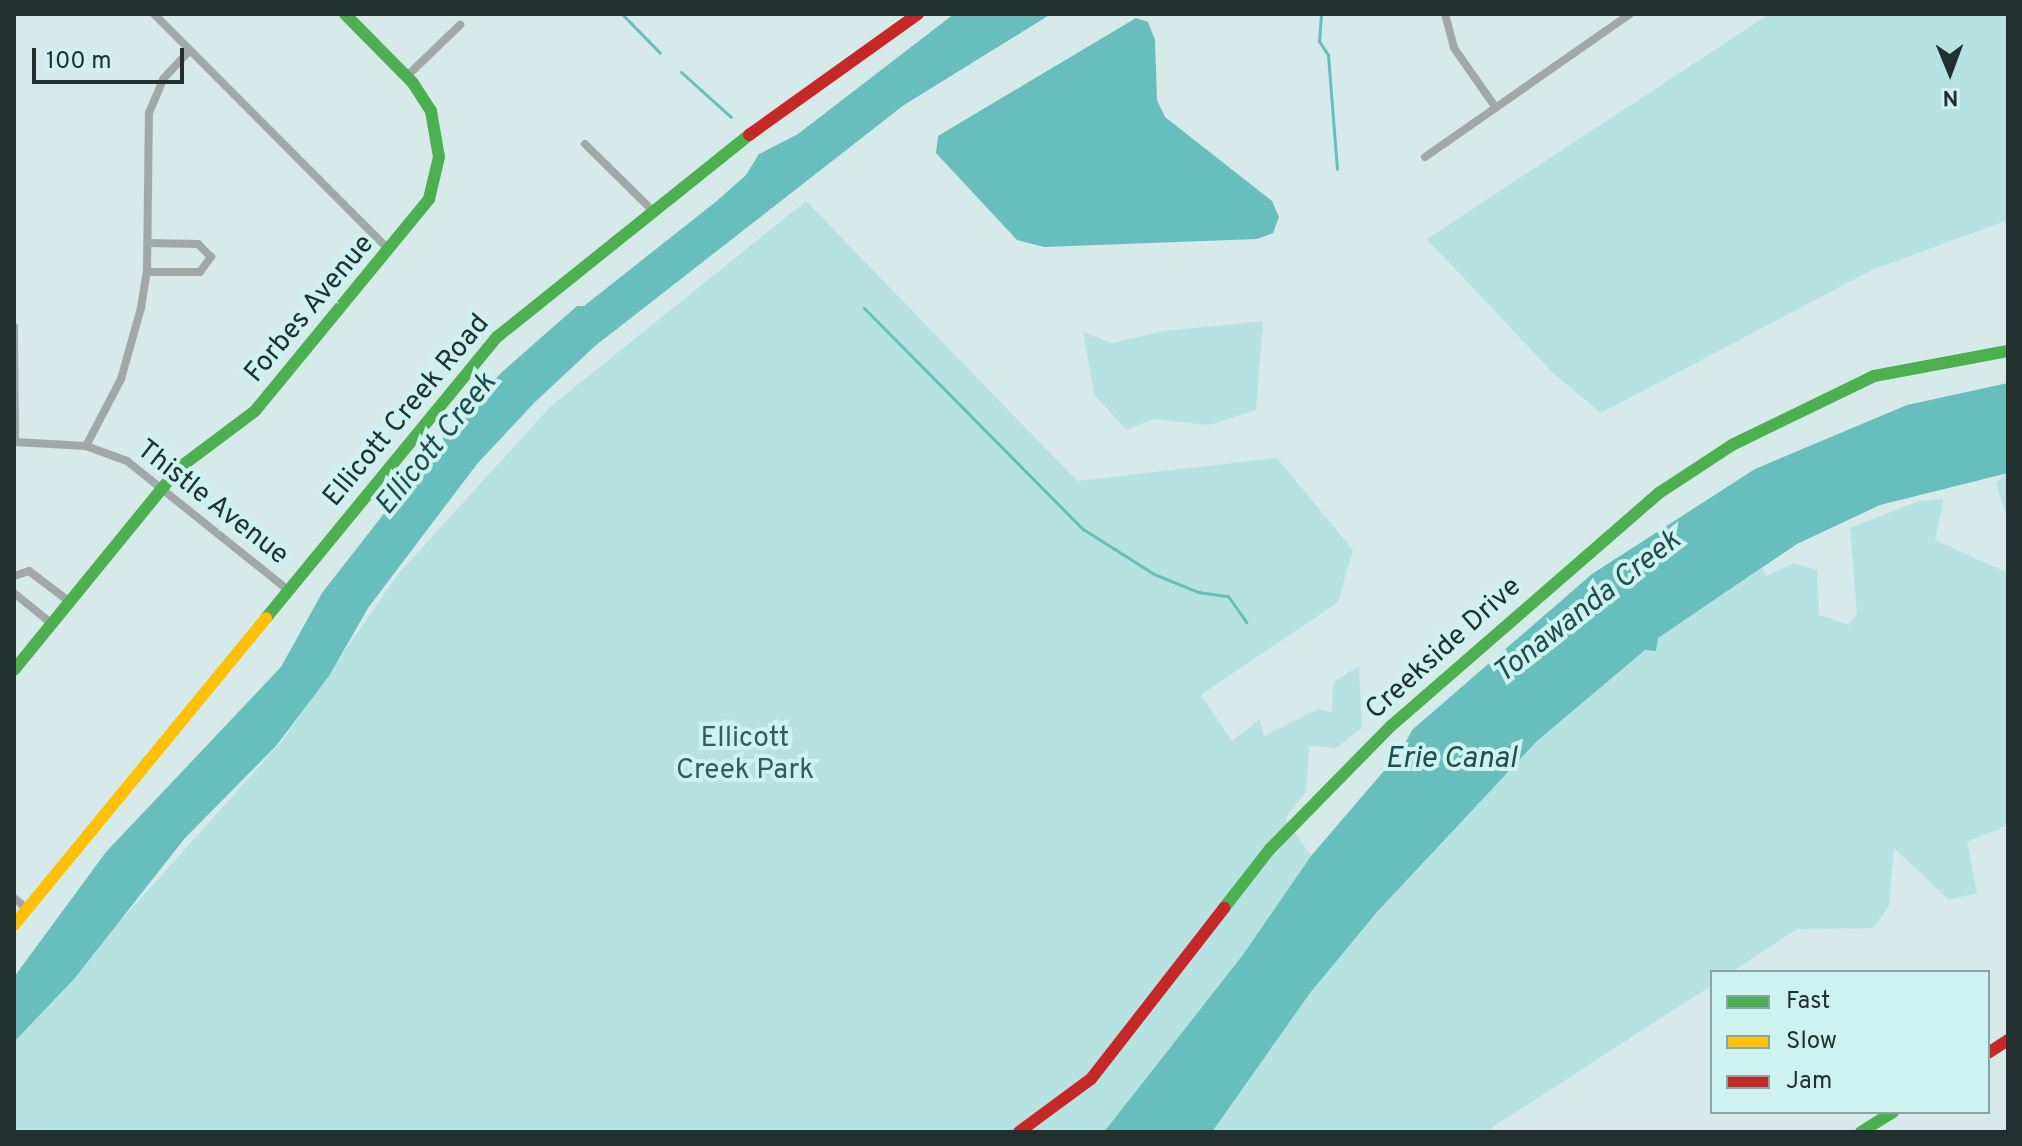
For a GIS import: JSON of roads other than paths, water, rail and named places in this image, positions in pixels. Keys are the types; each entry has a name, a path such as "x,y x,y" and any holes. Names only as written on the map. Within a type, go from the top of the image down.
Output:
{"street":[{"path":"154,14 389,251"},
{"name":"Forbes Avenue","path":"14,670 163,487 194,454 255,411 429,199 439,157 431,111 407,76 345,14"},
{"path":"1445,14 1454,48 1496,108"},
{"path":"1425,157 1630,14"},
{"name":"Ellicott Creek Road","path":"14,925 497,337 652,210 910,16"},
{"path":"407,76 460,25"},
{"path":"86,446 129,356 147,272 149,113 164,78 190,50"},
{"path":"585,144 652,210"},
{"path":"147,272 200,272 211,257 198,244 148,243"},
{"path":"14,327 15,442"},
{"name":"Creekside Drive","path":"1019,1132 1091,1079 1270,849 1391,726 1659,493 1732,445 1874,376 2008,351"},
{"name":"Thistle Avenue","path":"15,442 86,446 127,461 288,590"},
{"path":"14,576 29,571 70,602"},
{"path":"14,593 52,624"},
{"path":"14,898 27,909"},
{"path":"1990,1052 2008,1040"},
{"path":"1861,1132 1890,1114"}],"water":[{"name":"Ellicott Creek","path":"954,14 1051,14 904,105 595,346 535,402 477,464 368,608 329,676 276,746 185,838 74,979 14,1042 14,977 106,852 281,667 322,593 450,429 501,373 577,306 584,306 718,200 746,175 759,154 798,134"},
{"path":"1136,18 1148,22 1155,40 1157,100 1165,117 1272,201 1279,217 1273,233 1257,239 1044,247 1017,240 936,153 938,136"},
{"name":"Erie Canal","path":"2008,383 2008,473 1880,505 1797,544 1658,638 1656,651 1645,650 1537,741 1377,912 1310,993 1212,1132 1104,1132 1242,956 1311,856 1401,751 1412,730 1592,574 1755,469 1907,405"}],"waterway":[{"path":"622,14 660,53"},
{"path":"1321,14 1319,41 1328,55 1337,169"},
{"path":"681,72 731,117"},
{"path":"864,308 1083,529 1154,574 1198,592 1228,596 1246,622"}],"water label":[{"name":"Tonawanda Creek","path":"1588,608"}],"park label":[{"name":"Ellicott Creek Park","path":"745,755"}]}
